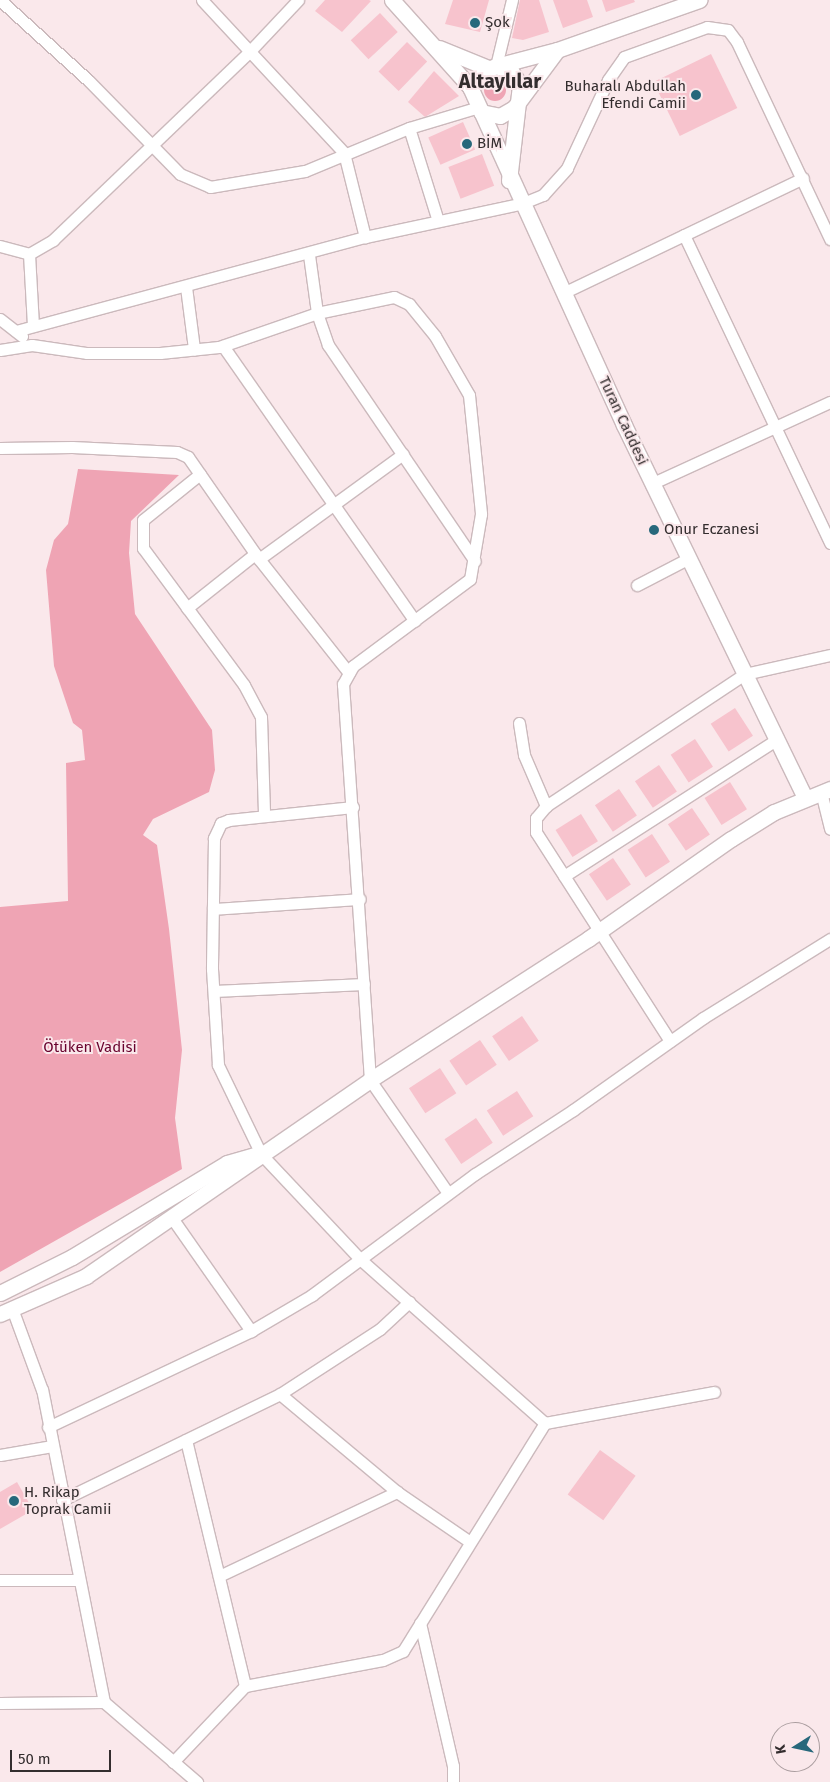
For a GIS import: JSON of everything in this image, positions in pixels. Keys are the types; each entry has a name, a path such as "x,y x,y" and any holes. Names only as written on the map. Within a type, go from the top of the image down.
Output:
{"street":[{"path":"0,0 89,81 180,174 210,187 305,171 344,153 409,128 480,109 500,116 519,102 557,50"},
{"path":"202,0 344,153 365,237"},
{"path":"0,246 29,254 53,240 250,51 298,0"},
{"name":"Turan Caddesi","path":"392,0 438,48 470,87 509,180 523,203 653,483 805,798"},
{"path":"492,67 512,0"},
{"path":"470,87 492,67 557,50 699,0"},
{"path":"16,331 309,255 365,237 523,203 555,186 608,80 624,57 707,27 728,30 737,42 830,239"},
{"name":"Turan Caddesi","path":"438,48 492,67"},
{"path":"492,67 511,71 517,78 519,102 509,180"},
{"path":"409,128 438,220"},
{"path":"564,293 802,178"},
{"path":"684,235 777,426 830,543"},
{"path":"29,254 32,326"},
{"path":"309,255 317,313 328,345 475,561"},
{"path":"186,287 194,349"},
{"path":"0,350 32,345 87,353 224,346 317,313 394,297 409,304 435,336 469,395 481,514 475,561 466,584 353,666 343,684 344,719 360,899 370,1080 448,1193"},
{"path":"0,318 32,345"},
{"path":"224,346 415,621"},
{"path":"653,483 830,402"},
{"path":"0,448 72,447 177,452 188,457 257,556 349,673"},
{"path":"188,608 332,502 403,454"},
{"path":"200,474 143,520 140,528 143,548 244,685 261,717 264,816"},
{"path":"637,585 689,558"},
{"path":"670,1040 536,832 536,818 546,806 745,674 830,654"},
{"path":"519,723 524,755 546,806"},
{"path":"564,876 777,739"},
{"path":"197,1782 104,1702 62,1500 42,1390 7,1313 86,1276 370,1080 599,931 731,839 805,798 825,791 830,829"},
{"path":"353,807 264,816 221,823 214,838 213,909 214,991 218,1065 261,1154 360,1258 545,1423"},
{"path":"213,909 360,899"},
{"path":"48,1427 251,1331 312,1295 448,1193 670,1040 830,939"},
{"path":"214,991 364,984"},
{"path":"0,1294 72,1257 226,1163 261,1154"},
{"path":"172,1218 251,1331"},
{"path":"62,1500 280,1394 380,1329 409,1302"},
{"path":"173,1762 245,1686 383,1660 403,1651 545,1423 714,1392"},
{"path":"280,1394 397,1492 470,1542"},
{"path":"186,1440 245,1686"},
{"path":"0,1455 52,1446"},
{"path":"219,1576 397,1492"},
{"path":"0,1580 78,1580"},
{"path":"420,1623 453,1766 453,1782"},
{"path":"0,1704 104,1702"}],"green space":[{"path":"495,79 503,82 506,90 503,98 495,101 487,98 484,90 487,82"},
{"name":"Ötüken Vadisi","path":"78,469 179,475 131,521 129,553 135,614 212,730 215,770 209,792 153,819 143,835 157,845 169,929 182,1050 175,1118 182,1169 0,1272 0,907 68,901 66,763 85,760 82,730 73,723 54,666 46,570 54,540 68,524"}],"building":[{"path":"325,0 371,1 342,32 315,11"},
{"path":"453,0 489,0 480,32 445,24"},
{"path":"520,0 539,0 549,32 523,40 512,38"},
{"path":"553,0 587,0 593,17 563,28"},
{"path":"602,0 634,0 635,2 606,12"},
{"path":"380,13 398,32 368,59 351,40"},
{"path":"407,42 427,61 399,91 379,71"},
{"name":"Buharalı Abdullah Efendi Camii","path":"711,54 737,108 680,136 653,82"},
{"path":"434,71 459,96 425,117 408,102"},
{"path":"463,122 475,149 440,165 428,137"},
{"path":"482,154 494,186 461,199 448,167"},
{"path":"735,708 753,736 729,751 711,724"},
{"path":"695,739 713,767 689,782 671,755"},
{"path":"659,765 677,792 653,808 635,781"},
{"path":"730,782 747,809 722,825 705,798"},
{"path":"619,789 637,816 613,832 595,805"},
{"path":"692,808 710,835 686,851 668,824"},
{"path":"581,814 598,841 573,857 556,830"},
{"path":"652,834 670,862 646,877 628,850"},
{"path":"613,858 631,885 607,901 589,874"},
{"path":"522,1016 539,1041 509,1061 492,1036"},
{"path":"480,1040 497,1065 466,1086 449,1061"},
{"path":"440,1068 456,1093 425,1113 409,1088"},
{"path":"517,1091 533,1116 503,1136 487,1111"},
{"path":"476,1118 493,1143 461,1164 444,1139"},
{"path":"600,1450 636,1476 603,1520 568,1494"},
{"name":"H. Rikap Toprak Camii","path":"17,1482 33,1510 0,1529 0,1492"}],"place":[{"name":"Şok","path":"475,23"},
{"name":"Buharalı Abdullah Efendi Camii","path":"696,95"},
{"name":"BİM","path":"467,144"},
{"name":"Onur Eczanesi","path":"654,530"},
{"name":"H. Rikap Toprak Camii","path":"14,1501"}],"district":[{"name":"Altaylılar","path":"500,81"}]}
